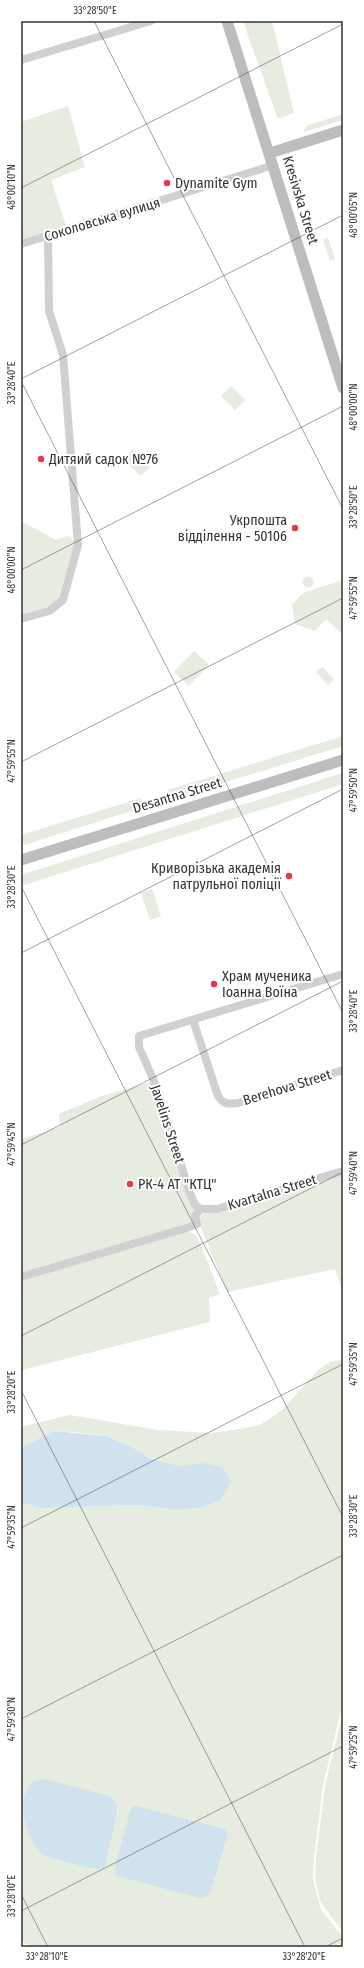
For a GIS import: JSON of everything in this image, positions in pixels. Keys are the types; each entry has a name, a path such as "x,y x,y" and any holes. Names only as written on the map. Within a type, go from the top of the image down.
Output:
{"street":[{"path":"21,60 151,21"},
{"name":"Kresivska Street","path":"227,21 274,165 343,388"},
{"path":"270,153 343,130"},
{"name":"Соколовська вулиця","path":"21,244 274,165"},
{"path":"21,619 49,611 63,600 78,545 63,355 48,311 48,235"},
{"name":"Desantna Street","path":"21,860 343,760"},
{"path":"193,1020 343,974"},
{"name":"Javelins Street","path":"193,1020 139,1036 140,1047 154,1081 190,1193 195,1205 201,1209"},
{"name":"Berehova Street","path":"193,1020 218,1096 222,1102 228,1104 238,1103 343,1070"},
{"name":"Kvartalna Street","path":"201,1209 217,1209 343,1171"},
{"path":"21,1277 190,1227 197,1224 195,1216 201,1209"}],"shaded area":[{"path":"245,21 272,21 294,113 278,119 245,27"},
{"path":"68,106 85,167 51,180 67,229 21,243 21,122"},
{"path":"343,114 343,120 304,132 306,126"},
{"path":"328,238 335,259 330,261 323,239"},
{"path":"231,386 245,400 235,410 221,396"},
{"path":"133,449 151,466 141,476 123,459"},
{"path":"21,521 56,540 69,536 78,545 63,600 21,619"},
{"path":"306,577 310,577 312,578 312,586 306,587 303,584 303,580"},
{"path":"343,580 343,635 326,619 315,631 295,624 292,605 303,593"},
{"path":"194,651 209,665 189,686 174,672"},
{"path":"322,667 334,679 328,685 316,672"},
{"path":"343,736 343,746 171,799 168,790"},
{"path":"343,773 343,784 21,886 21,875"},
{"path":"141,798 144,807 24,845 21,835"},
{"path":"152,889 161,916 150,920 141,893"},
{"path":"154,1081 195,1205 197,1224 21,1277 21,1139 60,1127 59,1114 102,1096"},
{"path":"343,1175 343,1292 335,1269 227,1292 198,1220 203,1214 217,1212"},
{"path":"188,1231 197,1236 220,1294 209,1298 210,1322 22,1370 21,1281"},
{"path":"343,1360 343,1702 323,1785 314,1857 313,1879 321,1910 343,1937 343,1947 29,1947 21,1940 21,1503 44,1508 138,1505 175,1510 204,1463 180,1466 152,1459 128,1445 106,1436 73,1432 53,1431 21,1448 21,1427 69,1415 158,1430 210,1433 260,1425 281,1411 319,1369 332,1361","holes":["30,1785 118,1808 105,1866 36,1847 26,1824 24,1809","136,1806 225,1829 228,1835 211,1891 207,1896"]},
{"path":"343,1712 343,1932 320,1900 315,1878 316,1856 325,1786"}],"water":[{"path":"53,1431 106,1436 128,1445 152,1459 180,1466 204,1463 222,1467 231,1481 221,1500 202,1507 175,1510 138,1505 44,1508 21,1503 21,1448"},
{"path":"44,1779 110,1796 115,1802 117,1806 117,1813 105,1867 98,1869 90,1868 57,1860 41,1853 36,1847 27,1828 23,1805 28,1787 35,1781"},
{"path":"136,1806 226,1829 228,1835 211,1891 207,1896 199,1898 118,1876 115,1872 116,1864 131,1808"}],"place":[{"name":"Dynamite Gym","path":"167,183"},
{"name":"Дитяий садок №76","path":"41,459"},
{"name":"Укрпошта відділення - 50106","path":"295,528"},
{"name":"Криворізька академія патрульної поліції","path":"289,876"},
{"name":"Храм мученика Іоанна Воїна","path":"214,984"},
{"name":"РК-4 АТ \"КТЦ\"","path":"130,1184"}]}
